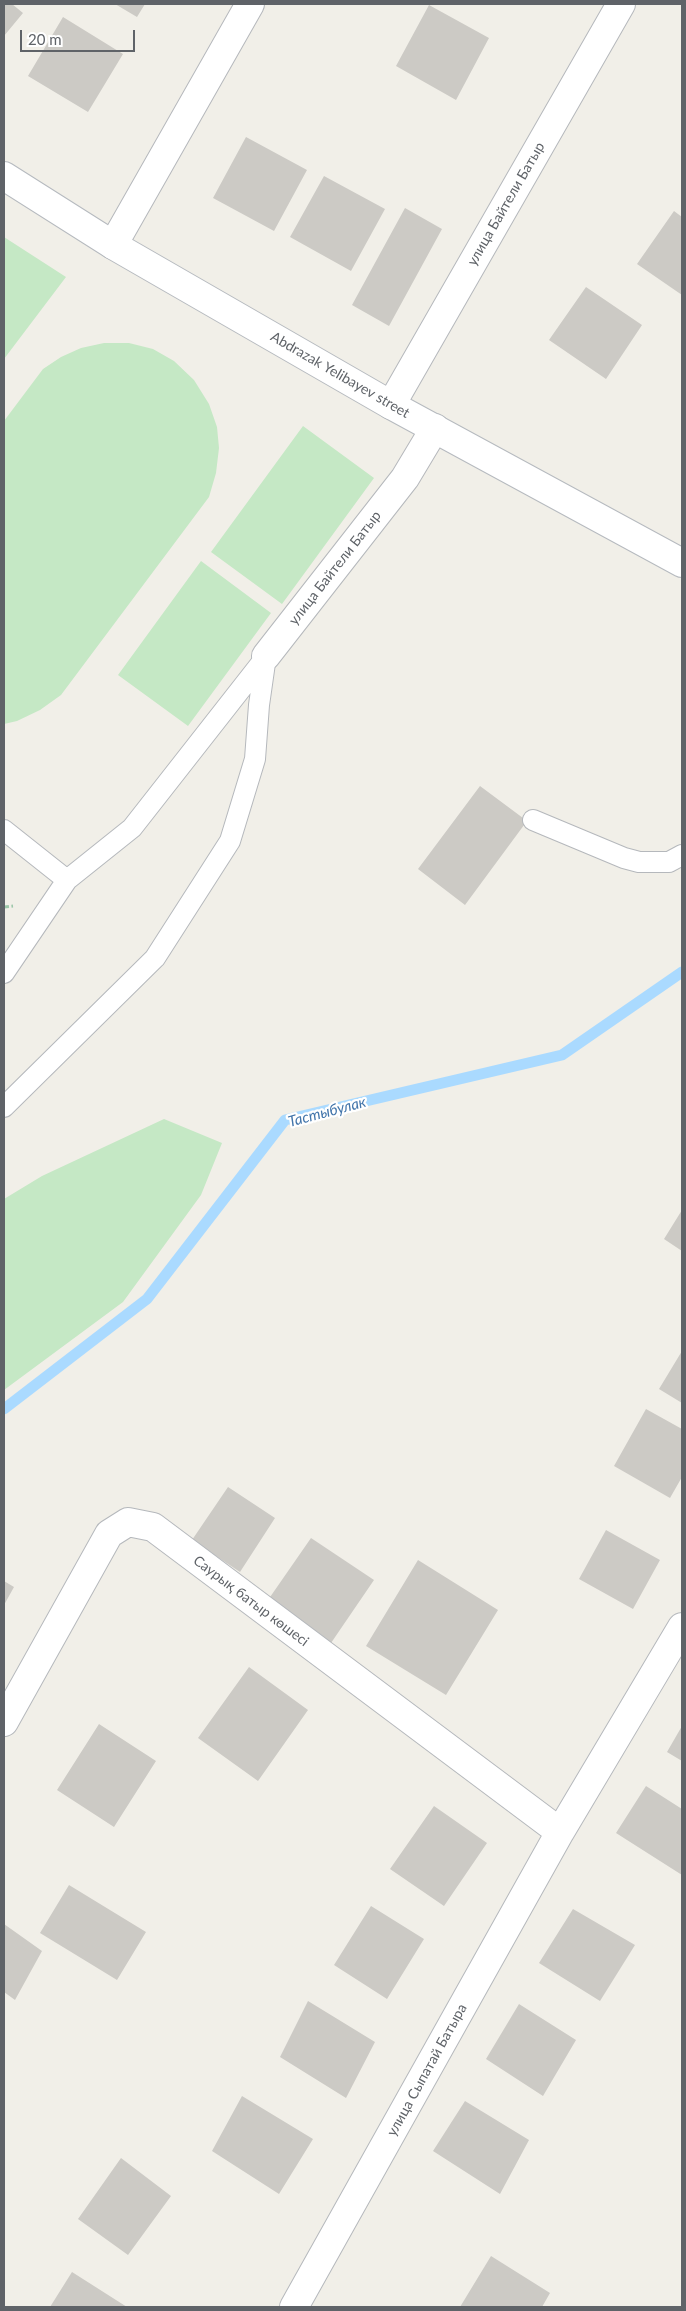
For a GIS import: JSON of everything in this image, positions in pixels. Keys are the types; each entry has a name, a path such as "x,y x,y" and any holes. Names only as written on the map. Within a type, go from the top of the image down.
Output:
{"street":[{"path":"113,245 250,4"},
{"name":"улица Байтели Батыр","path":"391,405 621,4"},
{"name":"Abdrazak Yelibayev street","path":"4,176 113,245 391,405 682,563"},
{"name":"улица Байтели Батыр","path":"266,656 405,478 435,428"},
{"name":"Саурық батыр көшесі","path":"4,1722 109,1534 128,1522 152,1528 560,1832"},
{"name":"улица Сыпатай Батыра","path":"294,2307 560,1832 682,1627"}],"lane":[{"path":"4,973 67,880 132,828 266,656"},
{"path":"4,1107 155,958 230,840 255,759 259,705 266,656"},
{"path":"533,820 624,858 639,862 668,862 682,855"},
{"path":"4,830 67,880"}],"green space":[{"path":"4,237 66,277 4,359"},
{"path":"104,343 129,343 153,349 174,361 194,380 209,404 217,427 219,448 216,473 209,497 61,695 40,710 17,721 4,724 4,421 43,369 61,357 81,348"},
{"path":"303,426 374,478 282,604 211,552"},
{"path":"201,561 271,613 188,726 118,675"},
{"path":"164,1119 222,1143 201,1195 123,1302 4,1390 4,1199 42,1176"}],"building":[{"path":"4,4 12,4 23,13 4,36"},
{"path":"115,4 145,4 137,17"},
{"path":"429,5 489,38 456,100 396,66"},
{"path":"63,17 123,54 88,112 28,76"},
{"path":"246,137 307,170 274,231 213,198"},
{"path":"324,176 385,209 351,271 290,237"},
{"path":"405,208 442,229 389,326 352,305"},
{"path":"674,211 682,217 682,295 637,264"},
{"path":"586,287 642,325 606,379 549,340"},
{"path":"480,786 527,821 465,905 418,869"},
{"path":"682,1210 682,1251 664,1239"},
{"path":"682,1351 682,1403 659,1389"},
{"path":"646,1409 682,1429 682,1477 670,1498 614,1466"},
{"path":"228,1487 275,1518 240,1572 192,1540"},
{"path":"606,1530 660,1560 633,1609 579,1579"},
{"path":"311,1538 374,1580 331,1643 268,1600"},
{"path":"418,1560 498,1610 446,1695 366,1646"},
{"path":"4,1581 14,1587 4,1605"},
{"path":"249,1667 308,1710 258,1781 198,1738"},
{"path":"99,1724 156,1761 114,1827 57,1790"},
{"path":"682,1726 682,1761 667,1752"},
{"path":"646,1786 682,1809 682,1875 616,1833"},
{"path":"434,1806 487,1843 444,1906 390,1869"},
{"path":"69,1885 146,1932 117,1980 40,1933"},
{"path":"371,1906 424,1939 387,1999 334,1965"},
{"path":"573,1909 635,1945 600,2001 539,1963"},
{"path":"4,1924 42,1951 15,2000 4,1992"},
{"path":"308,2001 375,2042 346,2098 280,2057"},
{"path":"519,2004 576,2040 543,2096 486,2059"},
{"path":"242,2096 313,2139 279,2194 212,2151"},
{"path":"465,2101 529,2140 500,2194 433,2151"},
{"path":"121,2158 171,2196 128,2255 78,2219"},
{"path":"491,2256 550,2293 542,2307 460,2307"},
{"path":"72,2272 127,2307 50,2307"}],"waterway":[{"name":"Тастыбулак","path":"4,1409 147,1299 285,1120 562,1055 682,972"}]}
